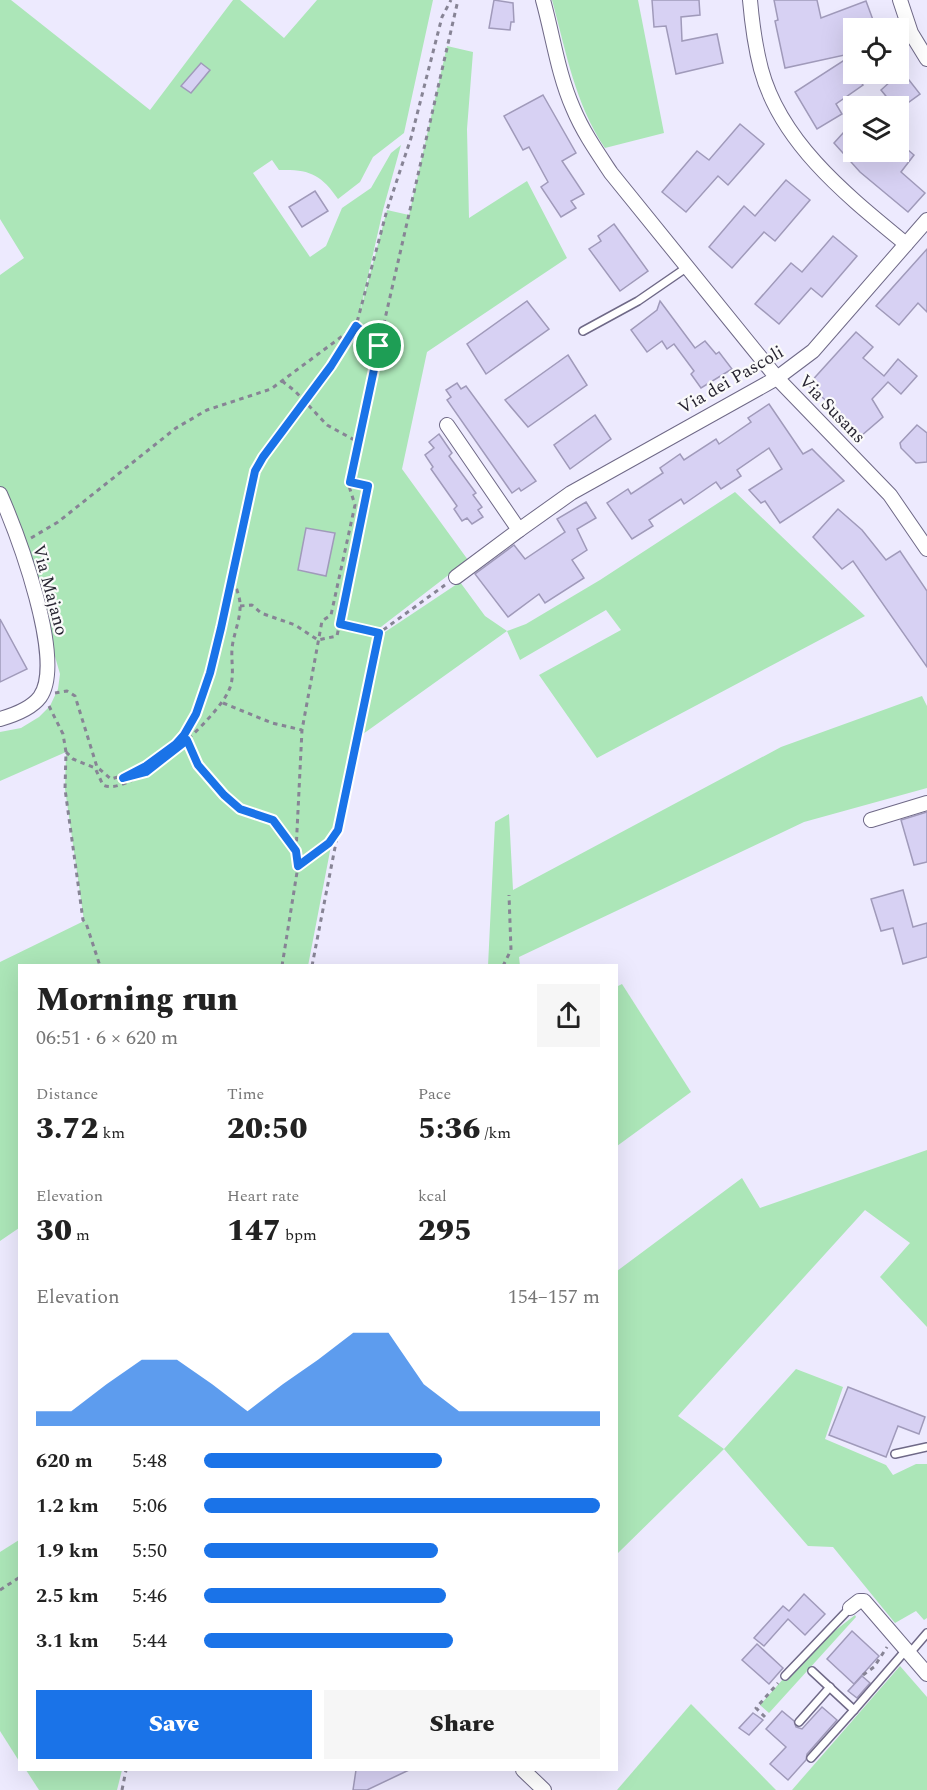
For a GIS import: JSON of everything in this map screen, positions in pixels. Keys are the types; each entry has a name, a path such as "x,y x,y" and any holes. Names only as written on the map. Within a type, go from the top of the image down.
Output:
{"street":[{"name":"Via Susans","path":"543,0 562,78 581,126 611,173 777,378 890,495 927,549"},
{"path":"750,0 761,70 791,132 808,154 852,199 906,244"},
{"path":"900,0 911,33 927,60"},
{"name":"Via dei Pascoli","path":"456,577 571,492 777,378 813,351 927,220"},
{"path":"447,425 519,530"},
{"name":"Via Majano","path":"0,494 18,541 45,635 48,676 45,702"},
{"path":"0,719 45,702"},
{"path":"871,820 927,802"},
{"path":"850,1608 858,1600 864,1601 927,1674"},
{"path":"524,1771 544,1790"}],"lane":[{"path":"584,331 638,301 686,268"},
{"path":"895,1455 927,1447"},
{"path":"785,1676 850,1608"},
{"path":"811,1758 854,1710 904,1648 927,1633"},
{"path":"812,1671 854,1710"},
{"path":"799,1722 830,1688"}],"path":[{"path":"123,778 146,766 170,749 184,735 189,726 210,673 255,471 331,366 356,326 387,210 411,138 442,17 451,0"},
{"path":"282,964 298,866 296,851 302,730 318,640 322,621 331,615 355,505 350,482 358,442 458,0"},
{"path":"356,326 379,346"},
{"path":"18,541 35,537 58,522 176,428 207,410 234,399 271,389 356,326"},
{"path":"282,381 296,391 327,425 358,442"},
{"path":"240,606 252,605 261,613 296,625 318,640 337,636 368,486 350,482"},
{"path":"66,752 73,759 95,768 103,785 108,788 114,787 146,772 187,740 223,703 232,680 232,649 240,606 232,576"},
{"path":"312,964 379,633 456,577"},
{"path":"340,624 379,633"},
{"path":"67,691 77,700 97,766 111,779 146,772"},
{"path":"45,702 63,734 66,752 65,789 83,920 86,922 99,964"},
{"path":"223,703 272,723 302,730"},
{"path":"187,740 198,765 224,795 240,809 273,820 296,851"},
{"path":"298,866 329,843 338,830"},
{"path":"504,964 511,950 509,895"},
{"path":"0,1590 18,1578"},
{"path":"863,1675 874,1667 887,1648 904,1648"},
{"path":"765,1716 756,1708 785,1676"},
{"path":"122,1790 126,1771"}],"green space":[{"path":"0,0 11,0 150,110 233,0 240,0 284,38 317,0 433,0 404,133 373,157 360,182 338,199 320,179 306,172 279,170 272,160 253,173 310,257 326,246 342,208 371,188 391,153 401,145 383,210 359,316 387,210 409,215 447,46 473,52 467,129 469,218 527,181 567,258 427,352 402,469 468,560 377,630 335,825 308,964 18,964 18,1229 0,1241 0,962 84,921 65,789 66,752 0,781 0,732 21,728 39,717 50,706 58,689 60,674 48,632 0,494 0,275 24,258 0,219"},
{"path":"552,0 638,0 664,133 605,148 579,95"},
{"path":"735,492 865,616 597,758 539,675 621,630 606,610 520,660 507,631 526,624 600,580"},
{"path":"460,582 485,616 507,631 363,734 382,634"},
{"path":"922,696 927,706 927,788 804,822 519,957 520,964 488,964 495,822 509,814 513,890 781,747"},
{"path":"622,984 691,1092 618,1145 618,986"},
{"path":"927,1150 927,1327 880,1277 910,1243 865,1210 678,1416 724,1449 618,1553 618,1270 742,1178 760,1208"},
{"path":"796,1369 843,1387 825,1439 886,1465 893,1475 916,1464 927,1464 927,1618 924,1620 916,1611 895,1623 833,1547 808,1546 724,1449"},
{"path":"18,1541 18,1759 0,1731 0,1552"},
{"path":"855,1615 856,1617 769,1713 760,1705 784,1678 787,1681 827,1637"},
{"path":"900,1666 927,1697 927,1790 792,1790"},
{"path":"691,1704 776,1790 617,1790"},
{"path":"27,1771 122,1771 117,1790 39,1790"}],"building":[{"path":"494,0 513,3 514,22 511,22 510,30 489,28"},
{"path":"652,0 699,0 700,15 681,17 682,41 717,34 723,63 676,74 666,26 654,27"},
{"path":"774,0 817,0 821,18 866,1 872,18 843,18 843,55 785,68 775,21 778,20"},
{"path":"843,61 843,84 863,85 847,96 843,96 843,99 836,104 842,114 817,129 795,92"},
{"path":"201,63 210,70 191,93 181,86"},
{"path":"909,80 920,94 909,102 909,96 886,96 881,90 888,84 909,84"},
{"path":"543,95 576,153 562,161 584,194 571,201 576,208 561,217 541,187 548,182 529,147 523,150 504,116"},
{"path":"740,124 764,144 728,185 718,176 686,212 662,192 697,151 709,160"},
{"path":"843,133 843,153 834,143"},
{"path":"909,151 914,155 909,162"},
{"path":"851,162 909,162 901,172 925,193 908,212"},
{"path":"786,180 810,200 775,241 764,232 732,268 709,247 744,206 755,216"},
{"path":"315,191 328,211 302,227 289,207"},
{"path":"614,224 648,271 620,291 589,249 601,241 598,236"},
{"path":"833,236 857,256 822,297 811,288 779,324 755,304 791,263 802,272"},
{"path":"927,249 927,312 918,303 899,325 876,306"},
{"path":"527,301 549,329 486,374 467,344"},
{"path":"660,301 695,348 705,341 716,354 719,352 732,369 701,388 691,374 694,371 674,344 667,349 662,341 647,352 631,330 657,310"},
{"path":"856,332 873,347 863,358 884,376 898,359 917,376 901,394 888,382 872,399 883,417 861,436 838,411 808,385"},
{"path":"568,355 587,385 528,427 505,400"},
{"path":"457,383 461,389 466,386 536,481 521,491 519,488 512,493 447,400 451,397 446,390"},
{"path":"769,404 803,454 812,449 844,481 780,523 765,501 761,503 749,490 782,469 769,448 737,470 741,476 721,489 716,482 684,504 681,499 649,520 653,526 632,539 607,503 628,489 631,494 663,473 660,468 680,454 684,460 716,439 719,444 751,422 748,418"},
{"path":"595,415 611,439 570,469 554,445"},
{"path":"917,425 927,433 927,462 916,463 901,448 900,443"},
{"path":"439,434 452,453 449,456 476,493 473,495 482,507 478,510 483,517 472,524 467,518 462,521 454,509 457,506 431,469 433,467 425,455 434,448 429,442"},
{"path":"586,502 596,518 577,529 587,550 572,560 584,578 545,603 539,594 508,617 475,574 514,545 525,559 565,532 557,519"},
{"path":"838,509 862,530 886,560 900,551 927,591 927,667 853,561 842,569 813,537"},
{"path":"306,528 335,533 326,576 298,570"},
{"path":"0,619 27,669 0,682"},
{"path":"927,812 927,862 914,865 901,820"},
{"path":"903,890 913,927 927,923 927,957 903,964 893,928 881,931 871,899"},
{"path":"848,1387 925,1417 919,1434 898,1426 886,1457 829,1435"},
{"path":"804,1594 825,1614 805,1635 788,1619 764,1646 754,1638 783,1606 789,1611"},
{"path":"852,1631 879,1656 854,1684 827,1659"},
{"path":"757,1644 783,1668 769,1684 742,1660"},
{"path":"862,1676 870,1683 857,1698 848,1691"},
{"path":"822,1707 837,1720 788,1780 770,1764 786,1747 766,1729 782,1711 794,1721 796,1727 802,1729"},
{"path":"753,1713 763,1720 749,1735 739,1728"},
{"path":"356,1771 407,1771 367,1790 353,1790"}],"route":[{"path":"356,326 379,346 350,482 368,486 340,624 379,633 338,830 329,843 298,866 296,851 273,820 240,809 224,795 198,765 187,740 146,772 123,778 146,766 176,744 196,714 210,673 221,628 250,486 263,457 331,366 356,326"}]}
